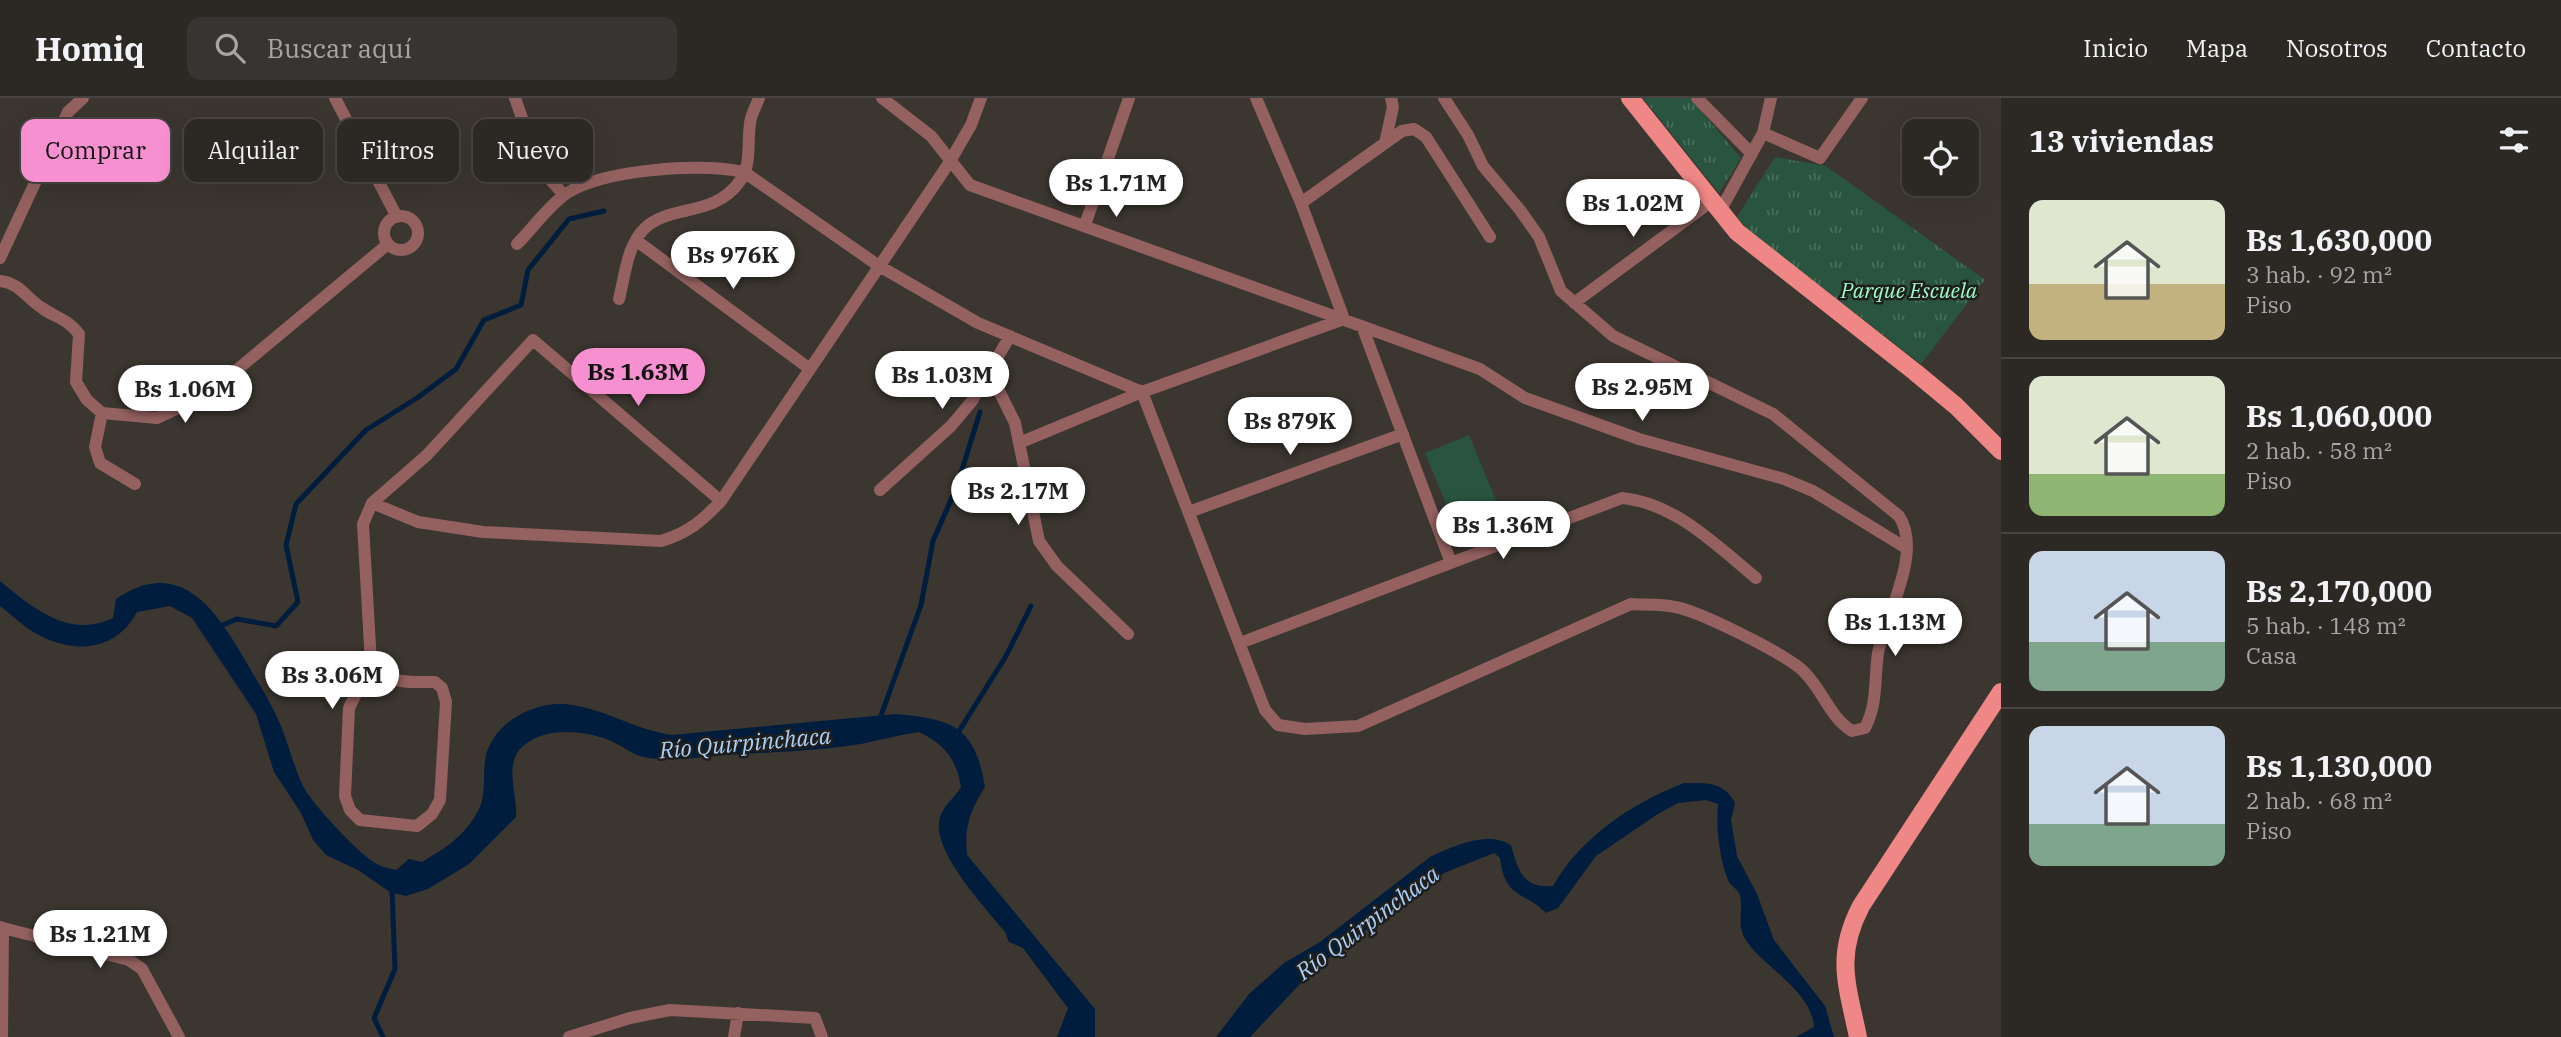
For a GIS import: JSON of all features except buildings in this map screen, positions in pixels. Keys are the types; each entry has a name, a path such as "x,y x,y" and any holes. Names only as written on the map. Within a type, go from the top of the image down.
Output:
{"main road":[{"path":"1630,98 1737,232 1956,406 2001,452"},
{"path":"1858,1037 1846,978 1844,951 1848,931 1861,906 2001,692"}],"street":[{"path":"0,258 68,112 83,98"},
{"path":"335,98 397,217 413,221 418,237 406,250 396,250 388,244 384,229 397,217"},
{"path":"515,98 539,167 564,195"},
{"path":"619,299 631,251 645,228 661,219 701,209 724,198 742,180 750,152 751,119 759,98"},
{"path":"882,98 931,136 949,163 970,184 1480,369 1525,398 1639,439 1784,479 1813,491 1906,548"},
{"path":"372,502 418,522 483,532 661,541 683,534 698,525 721,501 949,163 971,125 981,98"},
{"path":"1085,225 1129,98"},
{"path":"1256,98 1301,203 1344,319"},
{"path":"1385,144 1392,107 1391,98"},
{"path":"517,244 564,195 580,186 651,170 719,167 744,172 879,266 978,323 1142,392 1265,710 1278,725 1305,729 1357,726 1631,604 1677,607 1761,643 1801,668 1839,723 1852,731 1865,728 1874,710 1878,653 1901,581 1906,527 1899,516 1773,414 1613,337 1574,303 1561,291 1539,237 1483,166 1468,135 1444,98"},
{"path":"1697,98 1752,153"},
{"path":"1574,303 1716,206 1763,133 1771,98"},
{"path":"1763,133 1820,158 1862,98"},
{"path":"1301,203 1402,131 1414,129 1426,137 1490,237"},
{"path":"637,241 810,369"},
{"path":"0,281 12,282 41,308 69,321 79,334 76,382 88,400 102,413 157,418 208,394 388,244"},
{"path":"1019,443 1142,392 1344,319"},
{"path":"1362,326 1451,563"},
{"path":"880,491 951,426 972,401 1010,336"},
{"path":"371,664 383,677 402,681 435,682 442,688 446,702 440,800 432,814 416,826 360,820 350,810 345,796 349,708 371,664 363,524 372,502 427,455 533,340 721,501"},
{"path":"989,371 1015,423 1030,509 1039,541 1057,566 1128,634"},
{"path":"102,413 95,447 100,463 135,484"},
{"path":"1189,512 1403,434"},
{"path":"1240,643 1622,498 1644,500 1691,524 1756,578"},
{"path":"2,1037 1,928 129,960 142,969 179,1037"},
{"path":"569,1037 630,1018 670,1010 815,1018 822,1037"},
{"path":"734,1037 738,1013"}],"green space":[{"path":"1643,98 1690,98 1741,158 1719,193"},
{"name":"Parque Escuela","path":"1775,157 1826,166 1985,280 1921,364 1749,231 1737,217"},
{"path":"1469,435 1500,510 1456,528 1425,453"}],"water":[{"name":"Río Quirpinchaca","path":"0,581 52,618 81,625 97,624 113,618 116,599 139,587 160,583 179,586 196,596 224,626 266,695 308,794 336,828 367,858 380,866 396,870 409,859 422,862 431,857 468,827 481,804 485,761 494,737 513,719 538,707 551,704 578,706 672,735 895,714 946,723 967,738 975,751 985,787 969,819 967,855 1095,1009 1095,1037 1057,1037 1068,1008 1023,948 1009,942 1005,932 951,861 939,830 940,817 961,787 959,777 952,760 942,747 919,732 828,748 668,759 643,757 609,740 589,734 567,732 536,738 519,750 515,758 512,777 516,817 469,864 428,889 406,896 390,892 358,870 326,855 313,840 301,813 274,772 256,714 192,618 170,606 137,612 129,625 107,641 81,647 67,645 34,632 0,606"},
{"name":"Río Quirpinchaca","path":"1684,783 1714,785 1731,796 1735,803 1731,820 1737,856 1757,894 1774,940 1825,1006 1834,1037 1796,1037 1814,1027 1812,1015 1798,994 1759,956 1743,934 1740,896 1728,880 1720,852 1718,804 1706,800 1678,803 1596,856 1558,908 1546,913 1511,888 1506,881 1500,858 1494,853 1444,873 1314,969 1250,1037 1216,1037 1249,994 1284,963 1320,942 1430,857 1470,841 1502,841 1511,845 1519,870 1528,881 1553,886 1578,852 1593,837 1627,811"}],"waterway":[{"path":"218,627 237,619 276,626 298,602 286,545 296,504 366,430 417,398 456,369 484,320 521,305 528,270 569,219 604,211"},
{"path":"879,721 921,605 933,541 957,486 980,412"},
{"path":"956,736 1006,656 1031,606"},
{"path":"383,1037 374,1018 395,969 392,889"}]}
